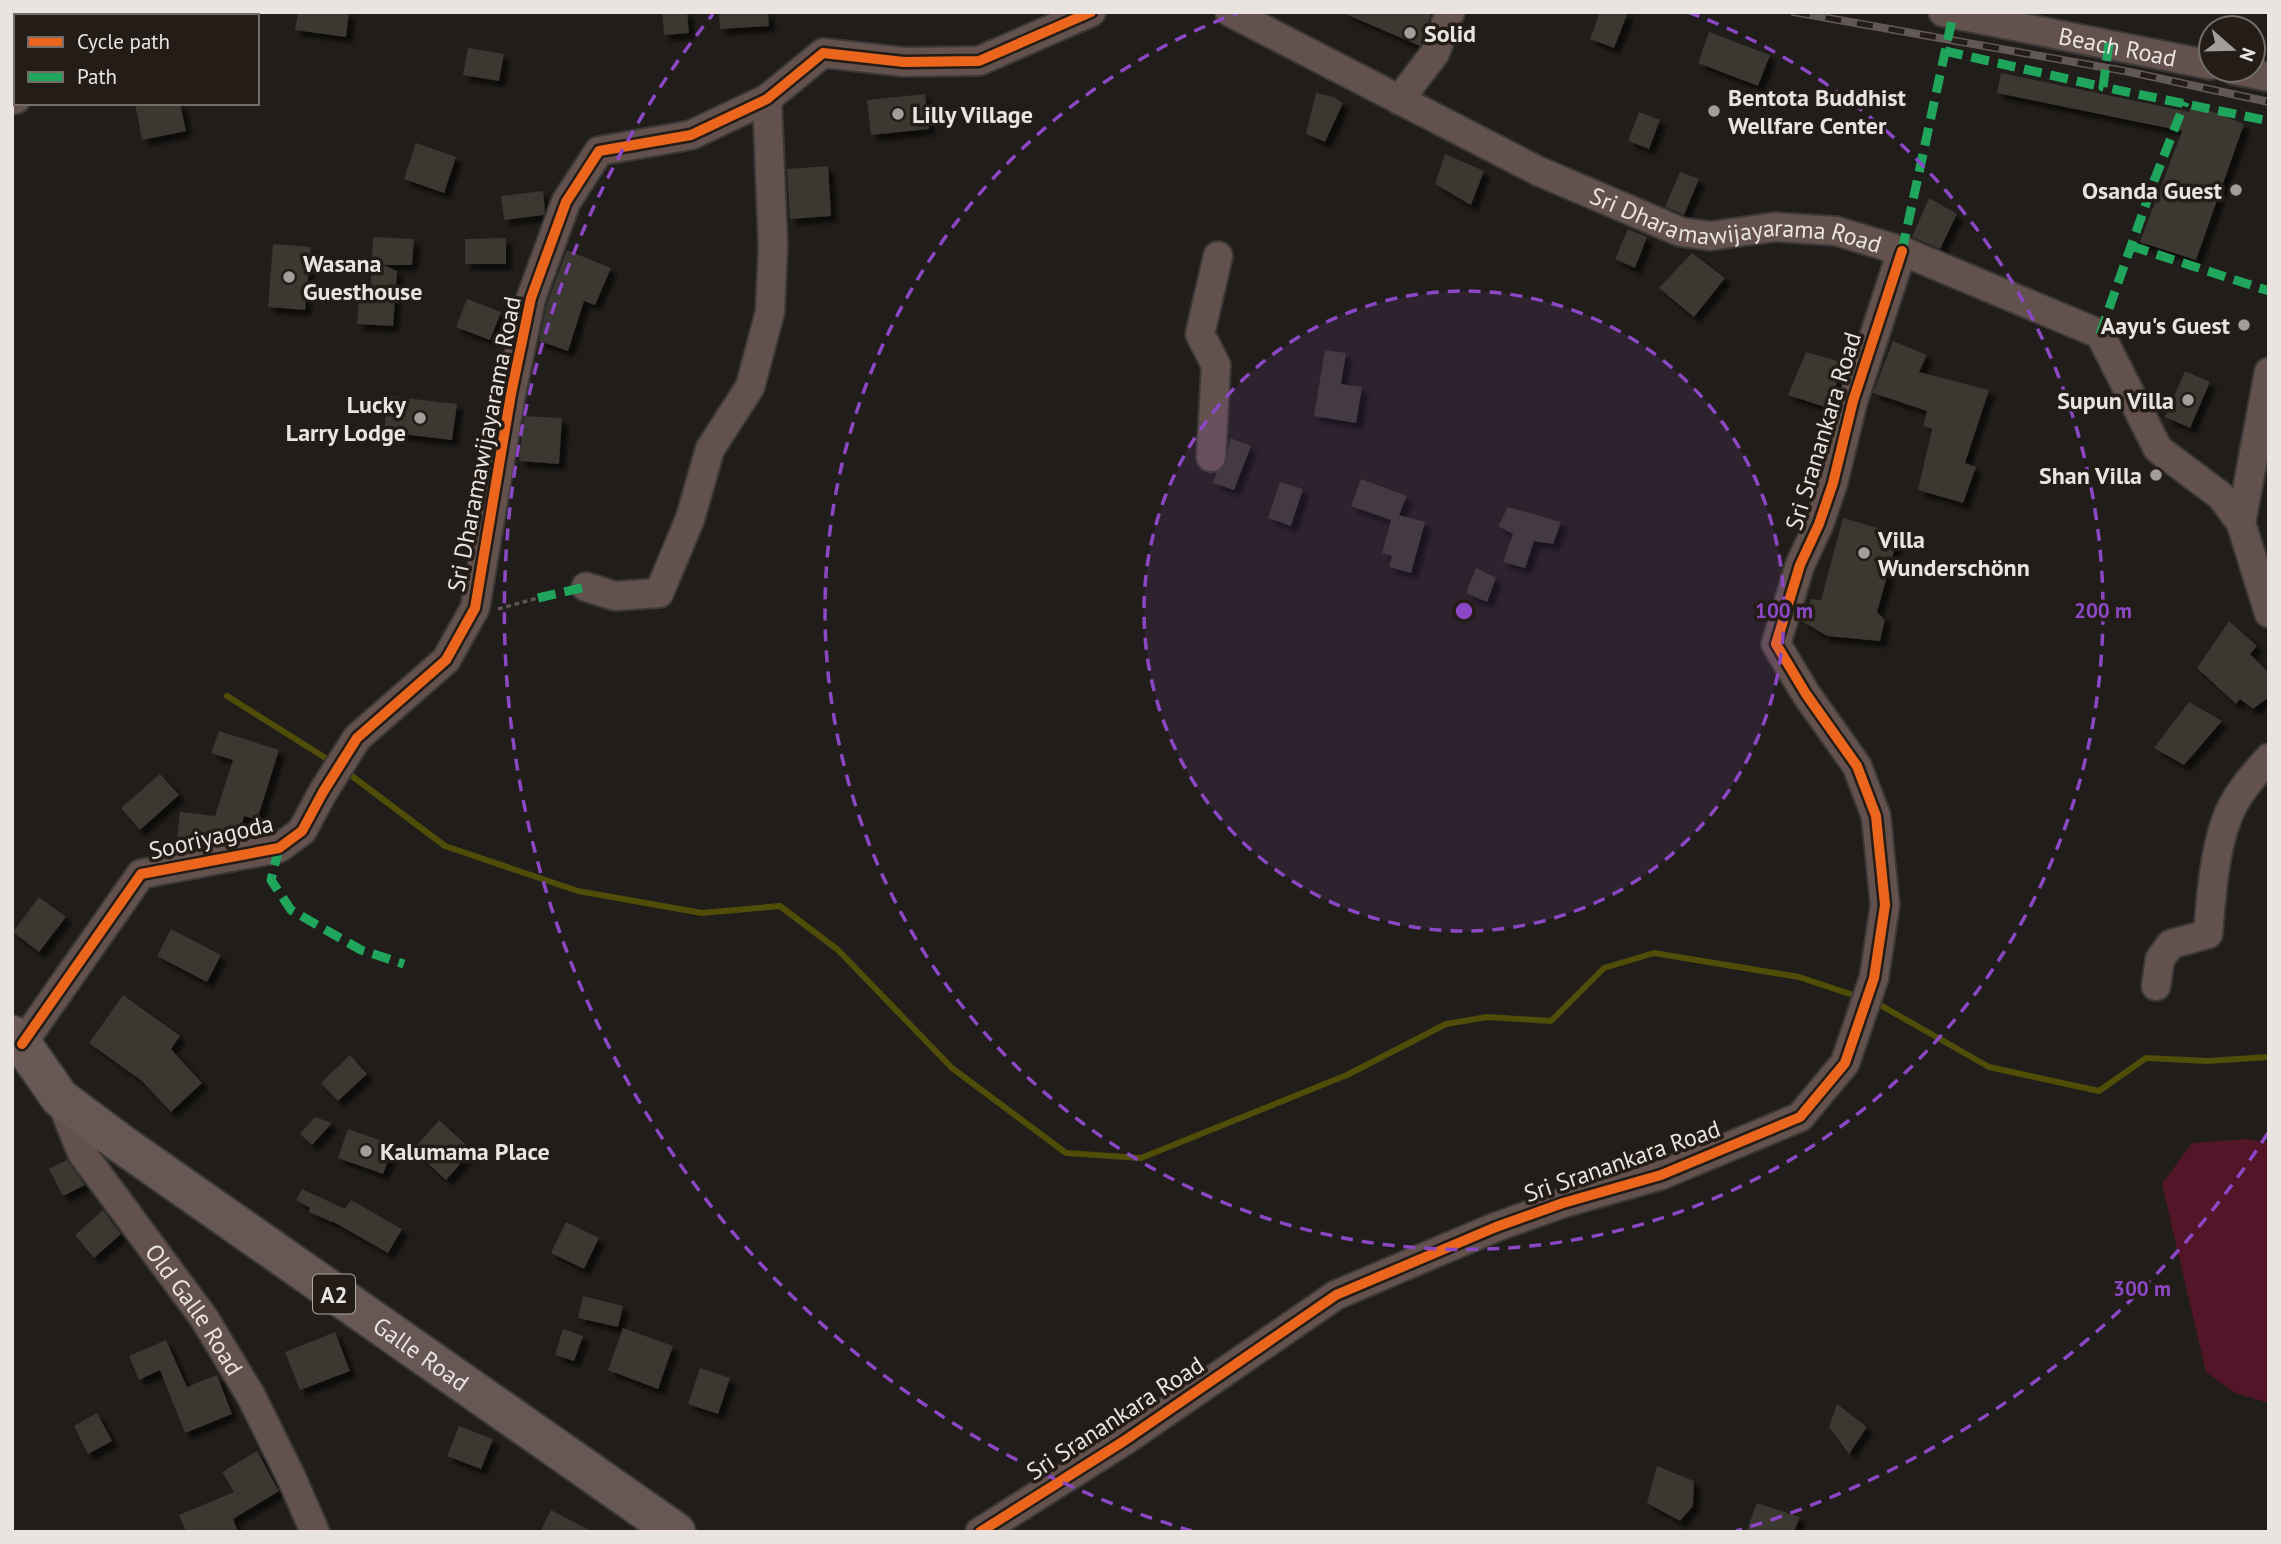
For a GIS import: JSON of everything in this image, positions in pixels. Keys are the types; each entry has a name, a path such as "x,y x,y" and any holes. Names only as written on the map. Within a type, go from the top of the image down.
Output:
{"highway":[{"name":"Galle Road","path":"17,1039 60,1098 160,1172 676,1532"}],"street":[{"name":"Sri Dharamawijayarama Road","path":"357,738 446,660 475,608 530,299 566,202 599,151 691,135 767,99 823,53 904,62 979,61 1091,12"},
{"name":"Sri Dharamawijayarama Road","path":"1230,12 1538,171 1681,232 1710,236 1775,228 1836,231 1902,251 2101,334 2158,449 2221,495 2241,523 2269,613"},
{"path":"1399,100 1435,53 1450,12"},
{"name":"Beach Road","path":"1943,12 2197,62"},
{"path":"586,587 615,596 659,593 690,519 709,449 750,387 770,312 773,247 767,99"},
{"name":"Sri Sranankara Road","path":"980,1532 1124,1441 1336,1295 1496,1227 1563,1203 1661,1175 1800,1117 1845,1063 1874,978 1885,905 1877,816 1857,766 1776,644 1800,565 1819,524 1833,483 1853,401 1902,251"},
{"path":"1212,457 1216,365 1200,334 1218,256"},
{"path":"2241,523 2261,464 2269,372"},
{"name":"Sooriyagoda","path":"17,1039 141,874 279,848 302,831 357,738"},
{"path":"2156,986 2160,958 2171,944 2208,934 2212,885 2226,820 2248,781 2269,758"},
{"name":"Old Galle Road","path":"60,1098 82,1153 204,1318 251,1396 292,1479 314,1532"}],"path":[{"path":"475,608 495,610 538,598"}],"shaded area":[{"path":"2249,1139 2269,1143 2269,1403 2235,1393 2206,1372 2162,1184 2192,1143"}],"building":[{"path":"298,12 349,12 346,37 295,30"},
{"path":"662,12 687,12 689,33 664,35"},
{"path":"719,12 768,12 769,26 720,29"},
{"name":"Solid","path":"1341,12 1432,12 1420,46"},
{"path":"1600,12 1628,12 1614,48 1590,39"},
{"path":"1709,32 1770,55 1758,86 1698,63"},
{"path":"468,48 504,54 499,81 463,75"},
{"path":"2001,73 2189,112 2192,104 2244,124 2196,260 2140,242 2182,131 1997,93"},
{"path":"1316,93 1334,97 1343,103 1325,142 1306,134"},
{"name":"Lilly Village","path":"925,94 929,129 871,135 867,100"},
{"path":"135,105 180,105 186,131 142,140"},
{"path":"1639,112 1660,120 1649,149 1628,141"},
{"path":"416,143 456,157 444,193 404,179"},
{"path":"1445,154 1484,171 1471,205 1435,184"},
{"path":"828,166 831,216 790,219 787,169"},
{"path":"1680,172 1699,179 1684,215 1665,207"},
{"path":"543,191 544,215 504,220 501,196"},
{"path":"1929,198 1957,214 1940,249 1912,237"},
{"path":"1628,229 1647,237 1635,268 1615,259"},
{"path":"373,237 414,239 412,265 383,265 397,271 393,326 357,324 359,299 370,299"},
{"path":"506,238 506,264 465,264 465,239"},
{"name":"Wasana Guesthouse","path":"273,244 311,247 305,310 268,307"},
{"path":"567,250 611,268 595,305 584,301 568,351 539,341 547,303"},
{"path":"1692,253 1725,278 1694,317 1659,288"},
{"path":"467,299 501,312 490,340 456,327"},
{"path":"1893,341 1927,355 1919,372 1989,390 1965,463 1976,467 1963,503 1918,490 1932,429 1923,426 1927,411 1873,393"},
{"path":"1325,350 1346,353 1341,384 1362,387 1356,423 1314,416"},
{"path":"1806,352 1844,363 1828,408 1788,395"},
{"name":"Supun Villa","path":"2185,371 2210,382 2190,428 2165,417"},
{"name":"Lucky Larry Lodge","path":"388,396 457,404 452,440 384,432"},
{"path":"524,416 562,418 559,464 519,461"},
{"path":"1230,438 1251,446 1234,490 1213,483 1217,472 1225,465"},
{"path":"1361,479 1407,496 1399,515 1425,522 1411,573 1389,567 1392,556 1382,553 1391,520 1351,506"},
{"path":"1280,482 1303,489 1291,526 1268,518"},
{"path":"1508,507 1561,522 1553,544 1534,541 1525,568 1503,562 1513,534 1498,526"},
{"path":"1843,518 1899,534 1877,612 1885,620 1880,641 1827,636 1802,621 1811,599 1821,600"},
{"path":"1476,568 1496,578 1487,602 1466,593"},
{"path":"2229,621 2257,646 2250,654 2269,673 2269,697 2253,709 2240,699 2236,704 2197,668"},
{"path":"2189,702 2222,721 2184,765 2154,748"},
{"path":"219,731 279,750 257,820 244,816 239,839 225,841 199,835 199,843 177,840 180,812 215,816 233,760 211,753"},
{"path":"160,774 179,795 140,830 121,808"},
{"path":"39,897 66,917 39,952 13,932"},
{"path":"171,929 221,955 207,982 157,956"},
{"path":"123,995 180,1036 171,1049 202,1083 171,1112 142,1081 89,1043"},
{"path":"350,1055 367,1074 338,1101 321,1083"},
{"path":"315,1117 332,1123 312,1145 300,1134"},
{"path":"439,1120 472,1150 446,1180 413,1150"},
{"name":"Kalumama Place","path":"348,1129 394,1145 383,1174 338,1158"},
{"path":"67,1160 85,1185 63,1196 49,1169"},
{"path":"302,1189 345,1209 351,1200 402,1229 388,1253 332,1221 309,1212 310,1208 296,1200"},
{"path":"103,1210 121,1234 94,1258 75,1235"},
{"path":"566,1222 599,1238 584,1269 551,1253"},
{"path":"583,1296 623,1306 618,1327 578,1318"},
{"path":"623,1328 673,1346 658,1389 608,1370"},
{"path":"563,1329 583,1336 574,1361 555,1355"},
{"path":"335,1332 350,1371 300,1390 285,1352"},
{"path":"166,1340 187,1387 217,1375 232,1414 185,1433 160,1370 139,1380 129,1356"},
{"path":"700,1368 730,1378 718,1414 688,1404"},
{"path":"1837,1404 1867,1427 1849,1454 1829,1427"},
{"path":"97,1413 112,1441 88,1454 74,1426"},
{"path":"459,1426 493,1439 481,1469 447,1456"},
{"path":"257,1451 279,1491 233,1519 238,1532 186,1532 179,1515 234,1492 222,1472"},
{"path":"1657,1466 1694,1481 1693,1506 1680,1521 1647,1503"},
{"path":"1757,1503 1800,1517 1794,1532 1746,1532"},
{"path":"551,1510 593,1532 540,1532"}],"waterway":[{"path":"227,696 332,762"},
{"path":"344,770 445,846 578,891 702,913 780,906 838,950 952,1068 1066,1153 1141,1158 1347,1075 1446,1024 1487,1017 1551,1021 1604,968 1654,953 1799,977 1862,998"},
{"path":"1875,1002 1989,1067 2099,1091 2146,1058 2208,1061 2269,1057"}],"railway":[{"path":"1794,12 2130,72 2269,102"}],"marked path":[{"path":"1902,251 1953,15"},
{"path":"2109,43 2103,87 2269,121"},
{"path":"1945,51 2103,87"},
{"path":"2100,334 2185,102"},
{"path":"2131,246 2269,291"},
{"path":"538,598 586,587"},
{"path":"279,848 271,880 291,910 361,950 404,964"}],"cycle path":[{"path":"22,1044 141,874 279,848 302,831 357,738 446,660 475,608 511,394 531,298 566,202 599,151 691,135 767,99 823,53 904,62 979,61 1091,12"},
{"path":"980,1532 1124,1441 1336,1295 1496,1227 1563,1203 1661,1175 1800,1117 1845,1063 1874,978 1885,905 1876,816 1857,766 1806,694 1776,644 1800,565 1819,524 1833,483 1853,401 1902,251"}],"place":[{"name":"Solid","path":"1410,33"},
{"name":"Bentota Buddhist Wellfare Center","path":"1714,111"},
{"name":"Lilly Village","path":"898,114"},
{"name":"Osanda Guest","path":"2236,190"},
{"name":"Wasana Guesthouse","path":"289,277"},
{"name":"Aayu's Guest","path":"2244,325"},
{"name":"Supun Villa","path":"2188,400"},
{"name":"Lucky Larry Lodge","path":"420,418"},
{"name":"Shan Villa","path":"2156,475"},
{"name":"Villa Wunderschönn","path":"1864,553"},
{"name":"Kalumama Place","path":"366,1151"}]}
